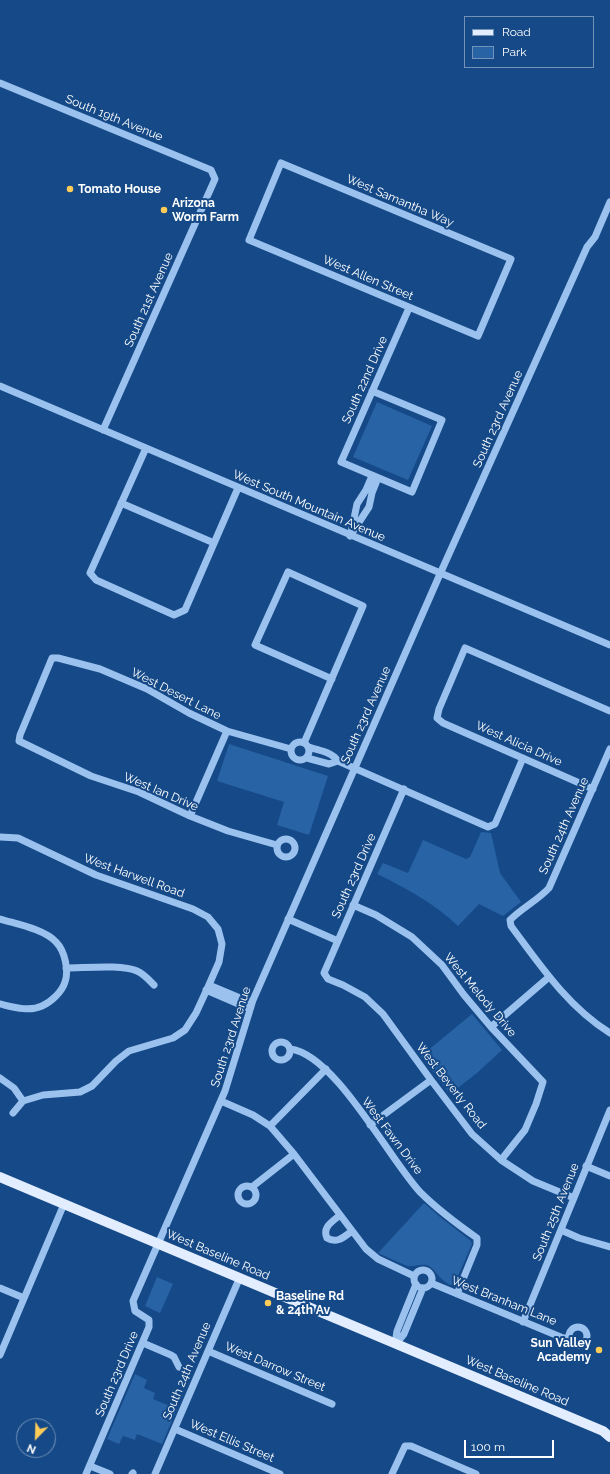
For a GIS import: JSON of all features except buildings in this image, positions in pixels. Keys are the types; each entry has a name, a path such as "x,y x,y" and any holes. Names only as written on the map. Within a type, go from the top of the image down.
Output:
{"main road":[{"name":"West Baseline Road","path":"0,1177 608,1433"}],"street":[{"name":"South 19th Avenue","path":"0,83 211,170 215,179"},
{"name":"West Samantha Way","path":"249,240 281,163 511,259 478,336"},
{"name":"South 21st Avenue","path":"103,430 215,179"},
{"name":"South 23rd Avenue","path":"158,1244 221,1101 236,1060 251,1006 288,919 440,574 587,247 595,237 610,202"},
{"name":"West Allen Street","path":"249,240 478,336"},
{"name":"South 22nd Drive","path":"375,477 341,462 409,308"},
{"name":"West South Mountain Avenue","path":"0,386 610,646"},
{"path":"372,390 442,420 412,492 375,477"},
{"path":"146,448 90,573 96,580 174,615 185,610 238,488"},
{"path":"350,536 369,507 375,477"},
{"path":"350,536 357,504 375,477"},
{"path":"121,504 214,543"},
{"path":"332,679 255,645 288,572 363,606 306,745 309,753 307,758 302,761 296,760 292,756 291,749 296,743 306,745 335,756 338,761 488,827 495,824 523,758"},
{"name":"West Alicia Drive","path":"593,789 443,723 437,718 466,648 610,711"},
{"name":"West Desert Lane","path":"19,741 20,735 52,658 58,658 100,669 147,689 189,713 227,731 291,749"},
{"path":"190,816 227,731"},
{"name":"West Ian Drive","path":"19,741 90,776 139,792 190,816 228,831 277,845"},
{"name":"South 24th Avenue","path":"549,977 511,926 510,920 544,894 549,888 610,749"},
{"path":"320,762 324,752"},
{"path":"307,758 329,764 338,761"},
{"name":"South 23rd Drive","path":"324,973 404,789"},
{"name":"West Harwell Road","path":"0,837 18,838 96,876 192,909 208,917 218,929 222,944 219,962 208,987"},
{"name":"West Melody Drive","path":"353,905 376,915 412,937 442,965 491,1028 543,1082 525,1130 501,1160"},
{"path":"0,919 42,932 56,942 64,955 66,968 65,982 56,996 42,1006 26,1009 0,1004"},
{"path":"288,919 338,941"},
{"path":"66,968 119,967 136,970 144,975 154,985"},
{"name":"West Beverly Road","path":"324,973 328,979 343,984 365,998 383,1014 472,1134 501,1160 533,1181 574,1198"},
{"path":"491,1028 549,977 584,1013 610,1033"},
{"path":"13,1113 23,1101 44,1095 80,1092 92,1086 128,1051 173,1038 185,1030 196,1013 208,987 251,1006"},
{"name":"West Fawn Drive","path":"290,1049 303,1053 339,1082 420,1191 449,1218 477,1238 477,1245 457,1294"},
{"path":"270,1126 326,1070"},
{"path":"0,1078 14,1088 23,1101"},
{"path":"370,1125 431,1080"},
{"path":"221,1101 253,1115 270,1126 294,1154 366,1249 378,1259 414,1276"},
{"name":"South 25th Avenue","path":"523,1322 610,1110"},
{"path":"252,1187 294,1154"},
{"path":"586,1166 610,1176"},
{"path":"0,1354 64,1204"},
{"path":"340,1215 326,1227 325,1231 327,1238 334,1241 338,1240 352,1231"},
{"path":"561,1230 579,1238 610,1248"},
{"name":"South 23rd Drive","path":"86,1474 149,1327 149,1321 134,1311 133,1303 158,1244"},
{"path":"395,1344 404,1334 423,1288 431,1283 431,1274 426,1270 418,1271 414,1276"},
{"path":"395,1344 397,1331 416,1284 414,1276"},
{"name":"South 24th Avenue","path":"155,1474 240,1277"},
{"name":"West Branham Lane","path":"431,1283 563,1338 569,1338"},
{"path":"416,1284 423,1288"},
{"path":"0,1288 24,1298"},
{"path":"143,1343 174,1357 179,1367"},
{"name":"West Darrow Street","path":"208,1351 332,1404"},
{"name":"West Ellis Street","path":"175,1428 280,1474"},
{"path":"392,1474 405,1446 411,1446 476,1474"},
{"path":"90,1466 110,1474"}],"green space":[{"path":"377,402 432,426 408,480 353,457"},
{"path":"229,744 328,776 309,835 277,825 284,802 217,781"},
{"path":"481,832 491,833 500,873 521,902 503,916 479,904 458,926 420,897 377,874 383,863 408,873 423,840 466,859 470,857"},
{"path":"472,1014 502,1050 477,1073 450,1094 421,1056"},
{"path":"424,1203 471,1241 472,1244 455,1283 451,1285 443,1280 429,1266 407,1266 378,1253"},
{"path":"157,1277 173,1284 160,1313 145,1306"},
{"path":"135,1374 147,1380 144,1388 155,1393 153,1399 177,1409 162,1444 137,1434 135,1440 123,1436 119,1444 107,1439"}],"place":[{"name":"Tomato House","path":"70,189"},
{"name":"Arizona Worm Farm","path":"164,210"},
{"name":"Baseline Rd & 24th Av","path":"268,1303"},
{"name":"Sun Valley Academy","path":"599,1350"}]}
